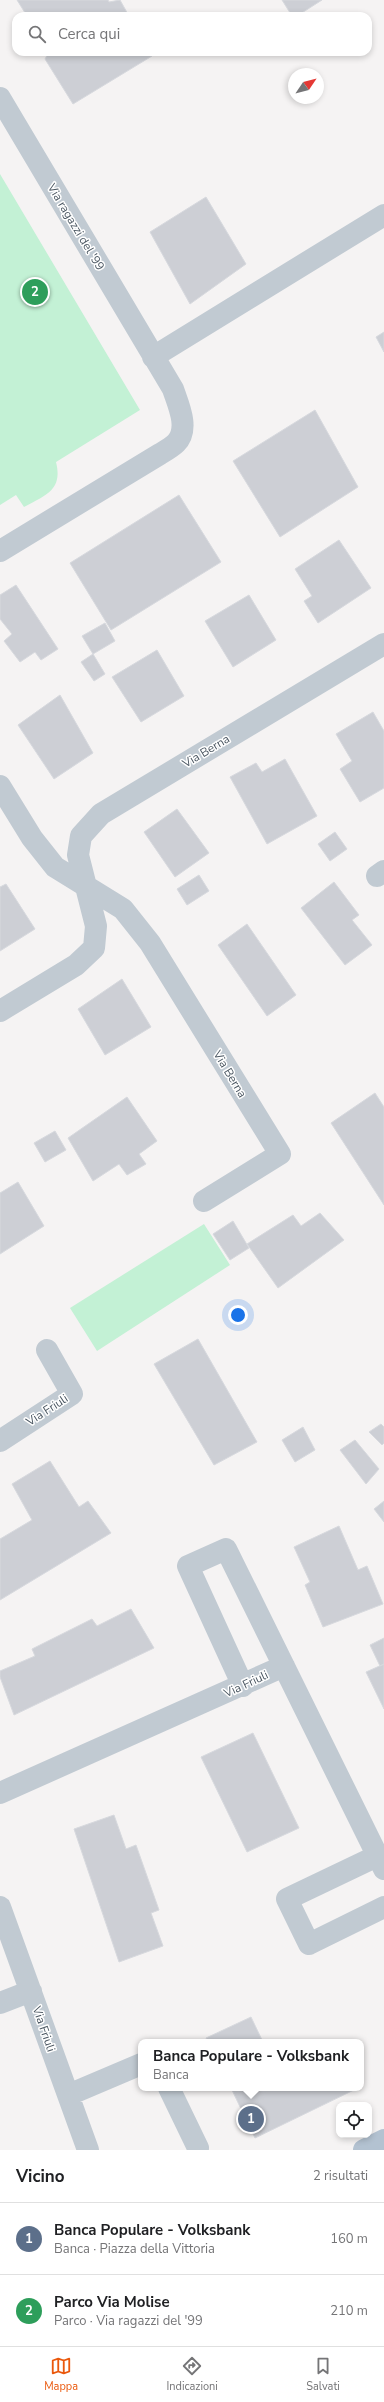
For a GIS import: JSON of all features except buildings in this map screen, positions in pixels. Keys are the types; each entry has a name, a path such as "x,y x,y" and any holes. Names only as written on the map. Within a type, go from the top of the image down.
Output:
{"main road":[{"path":"364,2150 384,2140"}],"street":[{"name":"Via ragazzi del '99","path":"0,98 173,389 182,413 182,428 177,442 160,454 0,551"},
{"path":"153,357 384,215"},
{"name":"Via Berna","path":"0,1011 76,965 94,948 96,926 88,888 78,854 81,836 101,814 384,644"},
{"name":"Via Berna","path":"0,786 32,838 55,867 123,909 150,943 280,1154 204,1201"},
{"name":"Via Friuli","path":"0,1441 72,1394 47,1350"},
{"path":"243,1686 188,1566 226,1549 381,1863 287,1899 309,1944 384,1907"},
{"name":"Via Friuli","path":"0,1793 243,1686 284,1666"},
{"name":"Via Friuli","path":"0,1907 88,2150"},
{"path":"0,2003 31,1991"},
{"path":"68,2095 138,2065"},
{"path":"170,2091 198,2148"}],"green space":[{"path":"0,174 140,410 56,462 58,471 55,485 46,495 24,507 16,495 0,505"},
{"path":"204,1224 230,1265 97,1351 70,1308"}],"place":[{"name":"Parco Via Molise","path":"35,292"},
{"name":"Banca Populare - Volksbank","path":"251,2119"}]}
